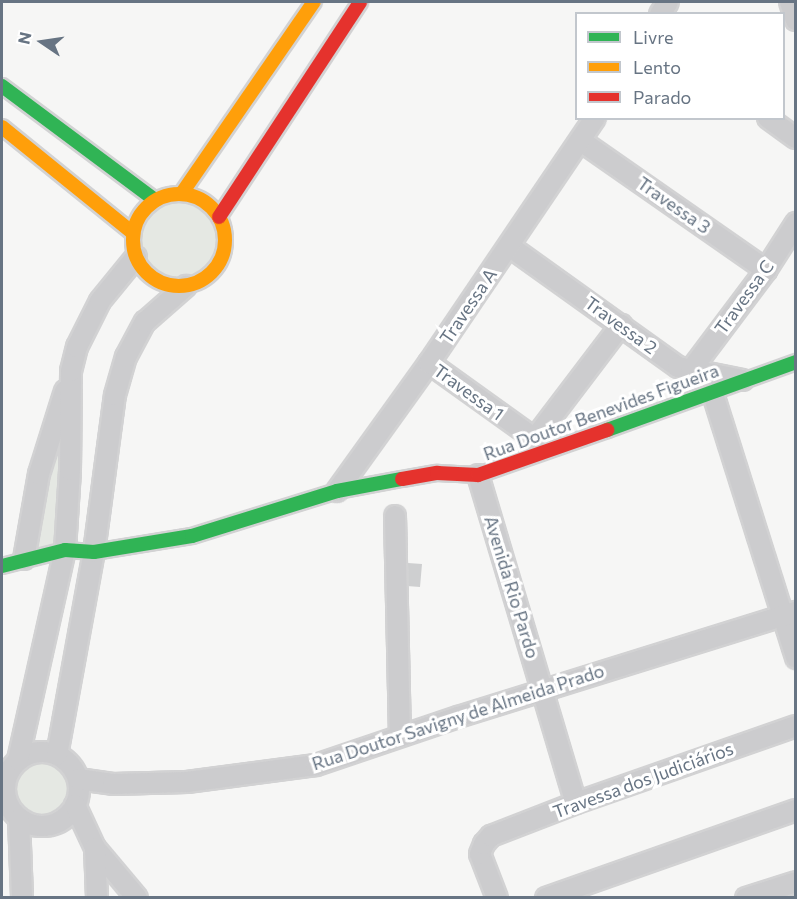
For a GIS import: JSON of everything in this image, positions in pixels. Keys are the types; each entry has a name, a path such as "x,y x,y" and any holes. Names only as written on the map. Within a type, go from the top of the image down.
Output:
{"street":[{"path":"293,33 296,2"},
{"path":"182,193 315,2"},
{"path":"219,217 360,2"},
{"path":"790,2 795,20"},
{"path":"2,86 155,200"},
{"name":"Travessa A","path":"337,491 429,363 594,120"},
{"path":"771,120 795,138"},
{"path":"2,127 134,233"},
{"name":"Travessa 3","path":"581,141 766,270"},
{"path":"182,193 197,196 210,205 219,217 225,238 221,260 212,272 200,281 186,286 171,286 156,280 144,271 136,258 134,233 139,216 155,200 182,193"},
{"name":"Travessa C","path":"691,370 766,270 795,223"},
{"name":"Travessa 2","path":"509,246 678,367 743,380"},
{"path":"24,559 39,474 77,347 100,301 136,258"},
{"path":"57,755 94,552 115,395 126,357 145,322 186,286"},
{"name":"Travessa 1","path":"429,363 531,436 540,435 621,325"},
{"name":"Rua Doutor Benevides Figueira","path":"2,566 65,550 94,552 192,536 257,518 337,491 437,473 478,475 713,394 743,380 795,362"},
{"path":"22,897 5,794 9,766 65,550 70,470 71,371"},
{"path":"713,394 789,614 795,658"},
{"name":"Avenida Rio Pardo","path":"478,475 576,803"},
{"path":"395,516 400,736"},
{"name":"Rua Doutor Savigny de Almeida Prado","path":"78,779 113,784 187,782 316,765 543,690 789,614"},
{"name":"Travessa dos Judiciários","path":"497,897 480,854 484,844 491,836 576,803 795,726"},
{"path":"9,766 37,752 57,755 66,761 78,779 79,788 75,805 66,817 50,825 39,826 10,814"},
{"path":"75,805 95,848 137,897"},
{"path":"546,897 567,894 795,810"},
{"path":"95,848 97,897"},
{"path":"746,897 795,882"}],"shaded area":[{"path":"172,201 186,201 200,207 211,218 217,232 214,254 206,266 186,277 172,277 158,271 147,260 141,246 141,232 147,218 158,207"},
{"path":"68,388 62,547 27,556"},
{"path":"41,757 53,759 63,766 70,776 72,788 70,800 63,810 53,817 41,819 29,817 19,810 12,800 10,788 12,776 19,766 29,759"}],"building":[{"path":"408,563 422,564 420,587 407,586"}],"traffic: fast":[{"path":"2,86 155,200"},
{"path":"607,430 796,362"},
{"path":"2,566 65,550 94,552 192,536 337,491 402,479"}],"traffic: slow":[{"path":"182,193 314,2"},
{"path":"2,127 133,233"},
{"path":"179,194 197,197 212,207 222,222 225,240 222,258 212,273 197,283 179,286 161,283 146,273 136,258 133,240 136,222 146,207 161,197 179,194"}],"traffic: jam":[{"path":"219,217 360,2"},
{"path":"402,479 437,473 478,475 607,430"}]}
